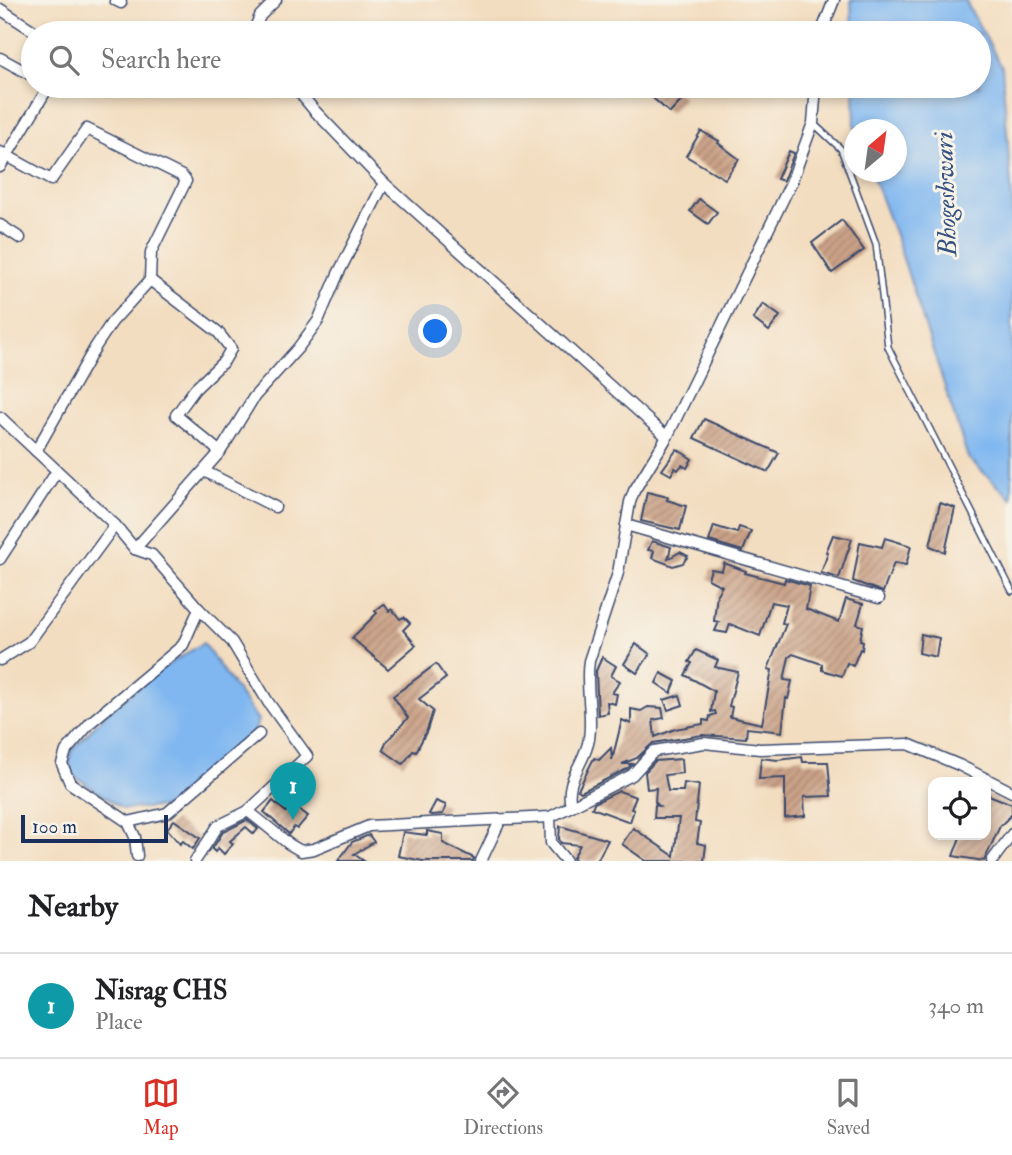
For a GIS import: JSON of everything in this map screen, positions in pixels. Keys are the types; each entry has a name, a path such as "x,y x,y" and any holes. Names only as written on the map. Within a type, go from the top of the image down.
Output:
{"street":[{"path":"258,21 276,0"},
{"path":"826,21 834,0"},
{"path":"0,9 21,23"},
{"path":"0,58 21,69"},
{"path":"0,167 4,155 41,98"},
{"path":"304,98 384,183 667,437"},
{"path":"572,806 569,788 590,737 587,676 589,661 618,573 634,491 667,437 790,183 813,123 815,98"},
{"path":"4,155 51,180 87,129 182,176 186,181 151,252 150,279 96,346 36,451"},
{"path":"135,549 220,452 254,397 318,321 338,274 384,183"},
{"path":"0,225 20,238"},
{"path":"150,279 218,332 231,349 224,361 195,389 176,415 220,452"},
{"path":"0,417 114,525 135,549 152,555 232,642 268,702 307,757 248,811 219,826 195,861"},
{"path":"0,559 57,471"},
{"path":"204,471 275,507"},
{"path":"0,660 29,642 114,525"},
{"path":"626,525 879,598"},
{"path":"139,859 135,836 128,822 70,783 62,764 65,751 90,722 183,645 199,609"},
{"path":"128,822 167,813 259,734"},
{"path":"248,811 289,844 313,855 369,826 550,817 632,775 654,751 704,743 760,749 908,744 959,765 1012,792"},
{"path":"550,817 551,843 566,861"},
{"path":"481,861 500,821"},
{"path":"992,861 1012,834"}],"lane":[{"path":"813,123 842,149 876,244 888,347 1012,591"}],"water":[{"path":"851,0 965,0 977,21 852,21"},
{"name":"Bhogeshwari","path":"991,47 1002,67 1012,198 1012,499 968,458 898,243 875,182 907,182 907,119 855,119 854,98 991,98"},
{"path":"203,643 258,720 254,734 167,807 123,809 73,775 69,765 71,752 103,716 155,673"}],"building":[{"path":"653,98 684,98 670,113"},
{"path":"701,131 719,141 718,143 739,159 725,179 686,156"},
{"path":"789,151 794,153 783,181 777,179"},
{"path":"699,199 717,212 708,224 690,211"},
{"path":"842,220 864,250 832,273 812,243"},
{"path":"763,304 780,316 769,331 753,319"},
{"path":"704,419 779,453 768,472 694,438"},
{"path":"677,449 692,459 687,468 682,465 678,470 675,468 671,475 662,470"},
{"path":"647,492 668,497 667,500 686,506 680,530 641,521"},
{"path":"940,503 955,508 945,552 930,546"},
{"path":"714,526 737,533 739,527 751,531 743,551 709,541"},
{"path":"833,535 852,539 839,578 821,573"},
{"path":"885,538 911,546 906,565 894,563 883,592 853,581 860,542 882,547"},
{"path":"652,541 671,547 668,559 680,552 688,556 683,563 673,566 652,558 654,551 648,550"},
{"path":"724,563 746,571 745,573 784,583 785,579 810,586 806,609 839,622 846,599 863,604 857,624 863,626 860,640 863,641 862,650 860,649 853,666 847,663 842,676 822,670 822,664 793,654 789,657 784,680 792,681 788,699 786,698 782,732 747,728 746,738 702,735 653,743 637,758 622,764 632,764 627,769 581,792 578,790 594,758 599,760 611,748 612,760 622,720 631,724 631,709 641,711 648,707 662,708 664,718 653,720 655,737 675,729 703,724 703,720 709,721 710,716 716,714 715,711 711,712 714,691 685,675 696,650 718,660 715,667 738,672 729,706 732,707 730,717 762,724 772,670 768,669 786,624 782,623 787,605 771,602 760,636 730,624 727,633 715,631 719,622 714,621 717,594 722,586 708,579 711,569 722,571"},
{"path":"384,604 389,611 392,609 400,619 404,617 410,623 403,630 416,645 388,669 352,638"},
{"path":"921,634 939,638 936,657 919,653"},
{"path":"636,644 650,654 637,673 624,664"},
{"path":"602,657 616,666 611,676 620,681 612,693 617,694 615,704 607,702 608,713 598,715 596,671"},
{"path":"436,664 446,678 419,699 433,711 416,752 413,751 403,764 383,750 386,742 408,718 393,696"},
{"path":"661,673 676,681 671,693 656,683"},
{"path":"680,695 683,705 668,710 664,700"},
{"path":"802,757 803,762 828,762 831,796 804,797 805,816 785,818 785,778 759,779 761,758 778,760"},
{"path":"681,759 682,773 665,775 668,791 683,791 684,783 699,785 695,822 700,823 697,843 706,845 704,861 646,861 622,844 633,828 674,856 679,818 654,818 655,805 659,806 655,802 656,788 647,789 645,772 655,761"},
{"path":"619,791 636,797 630,822 592,808 594,803"},
{"path":"991,796 1012,804 1012,814 1000,826 984,861 953,856 959,840 991,840"},
{"path":"273,801 286,812 292,804 308,816 289,834 264,812"},
{"path":"436,801 446,805 443,814 431,815 429,814"},
{"path":"174,820 200,838 193,849 183,841 180,844 167,829"},
{"path":"247,820 258,829 254,834 246,827 230,841 233,844 224,854 218,848 215,852 212,849 223,832"},
{"path":"560,826 608,840 597,861 577,861 573,858 580,845 561,843"},
{"path":"427,831 443,834 443,843 474,858 473,861 423,861 398,856 403,832 427,835"},
{"path":"369,835 374,842 354,854 364,861 338,861 352,842"}],"place":[{"name":"Nisrag CHS","path":"293,820"}]}
